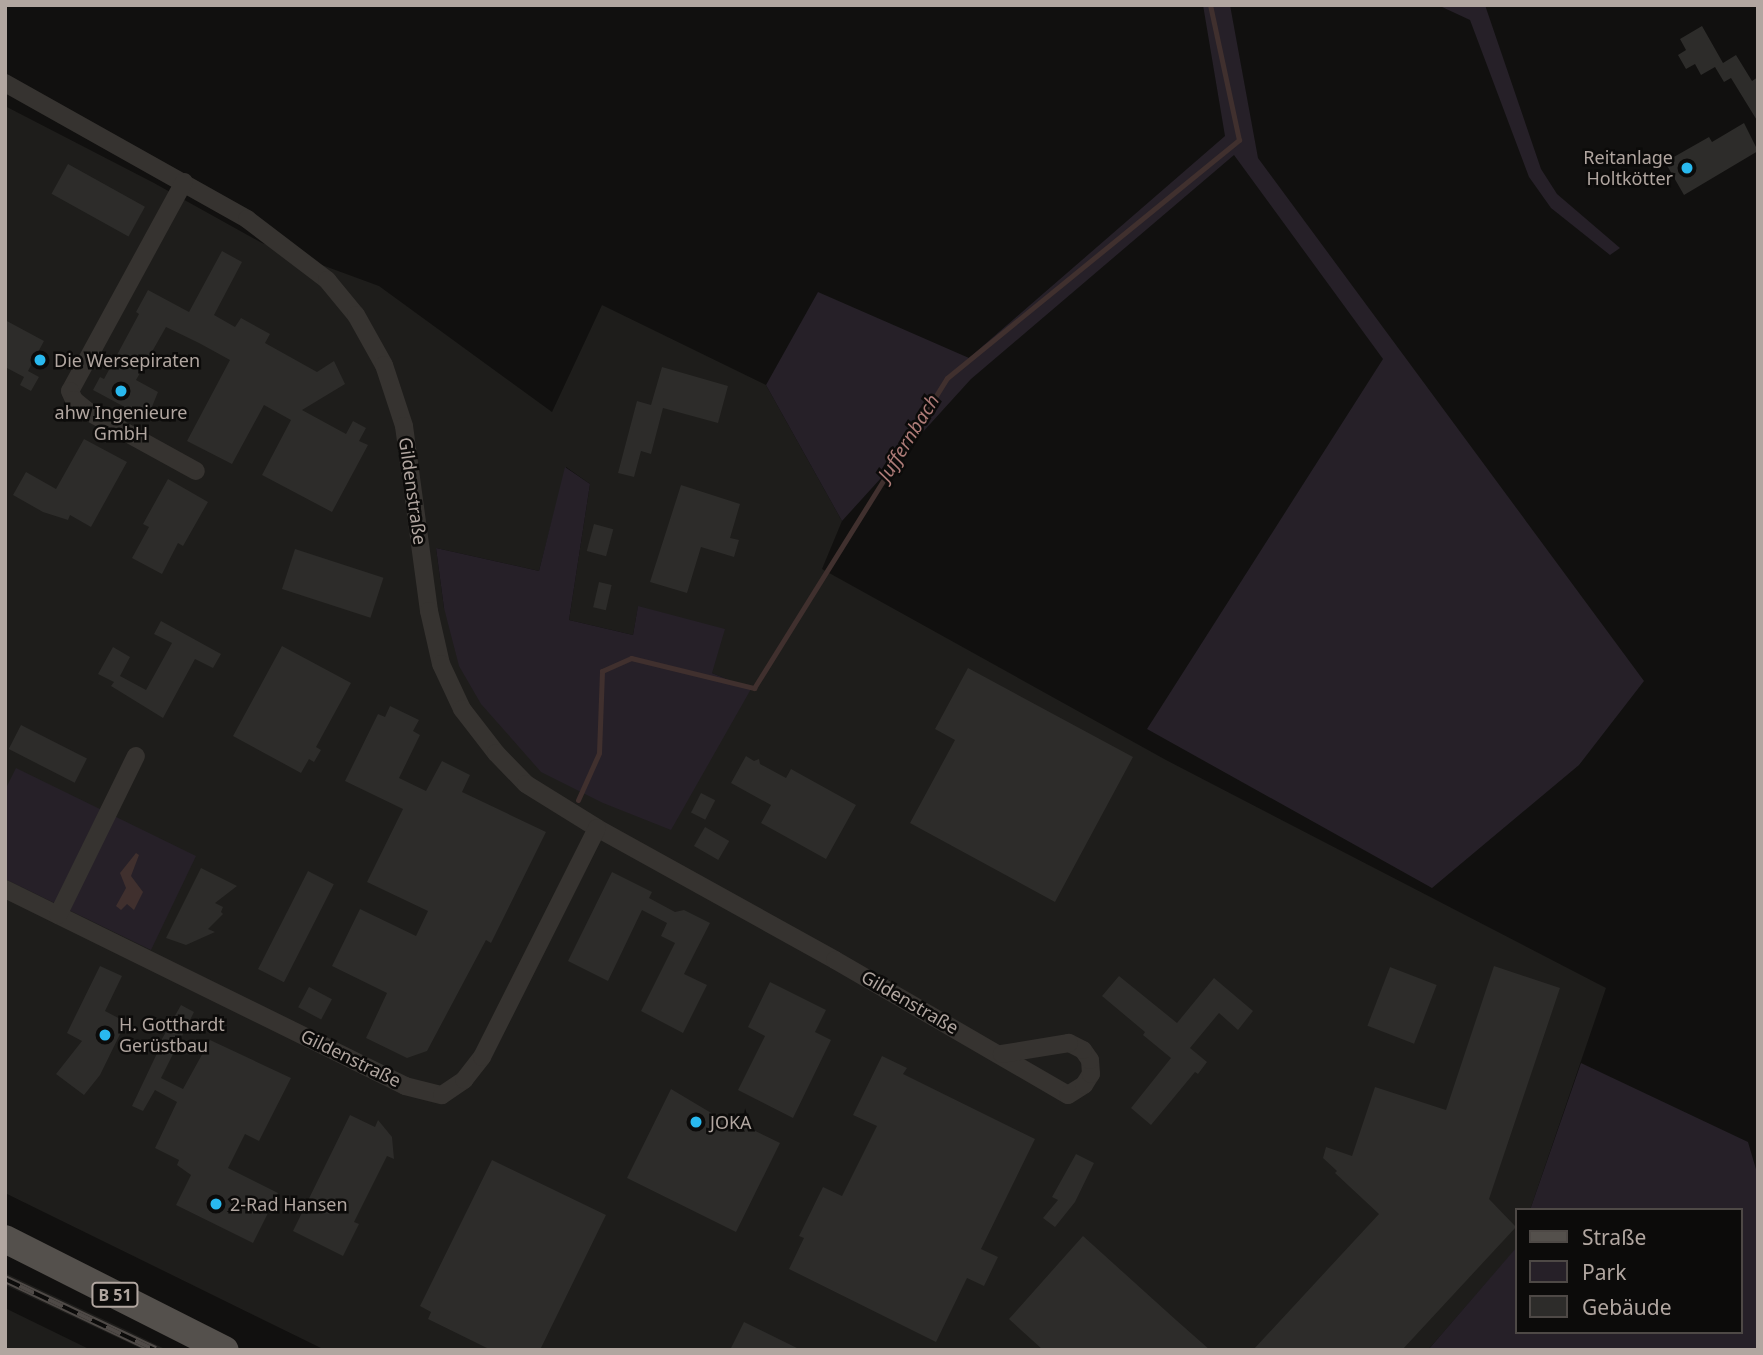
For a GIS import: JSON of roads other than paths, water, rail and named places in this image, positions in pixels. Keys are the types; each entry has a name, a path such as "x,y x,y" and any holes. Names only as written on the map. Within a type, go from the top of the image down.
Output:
{"main road":[{"name":"B 51","path":"5,1239 225,1350"}],"street":[{"name":"Gildenstraße","path":"5,83 247,219 327,281 356,315 384,365 404,426 429,611 441,664 457,698 496,753 526,783 597,828 1002,1054"},
{"path":"184,182 70,391 74,400 89,412 196,471"},
{"path":"58,915 136,756"},
{"name":"Gildenstraße","path":"5,889 405,1086 442,1094 464,1080 482,1057 597,828"}],"waterway":[{"name":"Juffernbach","path":"578,800 599,753 602,671 631,658 754,688 947,378 1239,140 1210,5"}],"railway":[{"path":"5,1279 155,1350"}],"place":[{"name":"Reitanlage Holtkötter","path":"1687,168"},
{"name":"Die Wersepiraten","path":"40,360"},
{"name":"ahw Ingenieure GmbH","path":"121,391"},
{"name":"H. Gotthardt Gerüstbau","path":"105,1035"},
{"name":"JOKA","path":"696,1122"},
{"name":"2-Rad Hansen","path":"216,1204"}]}
